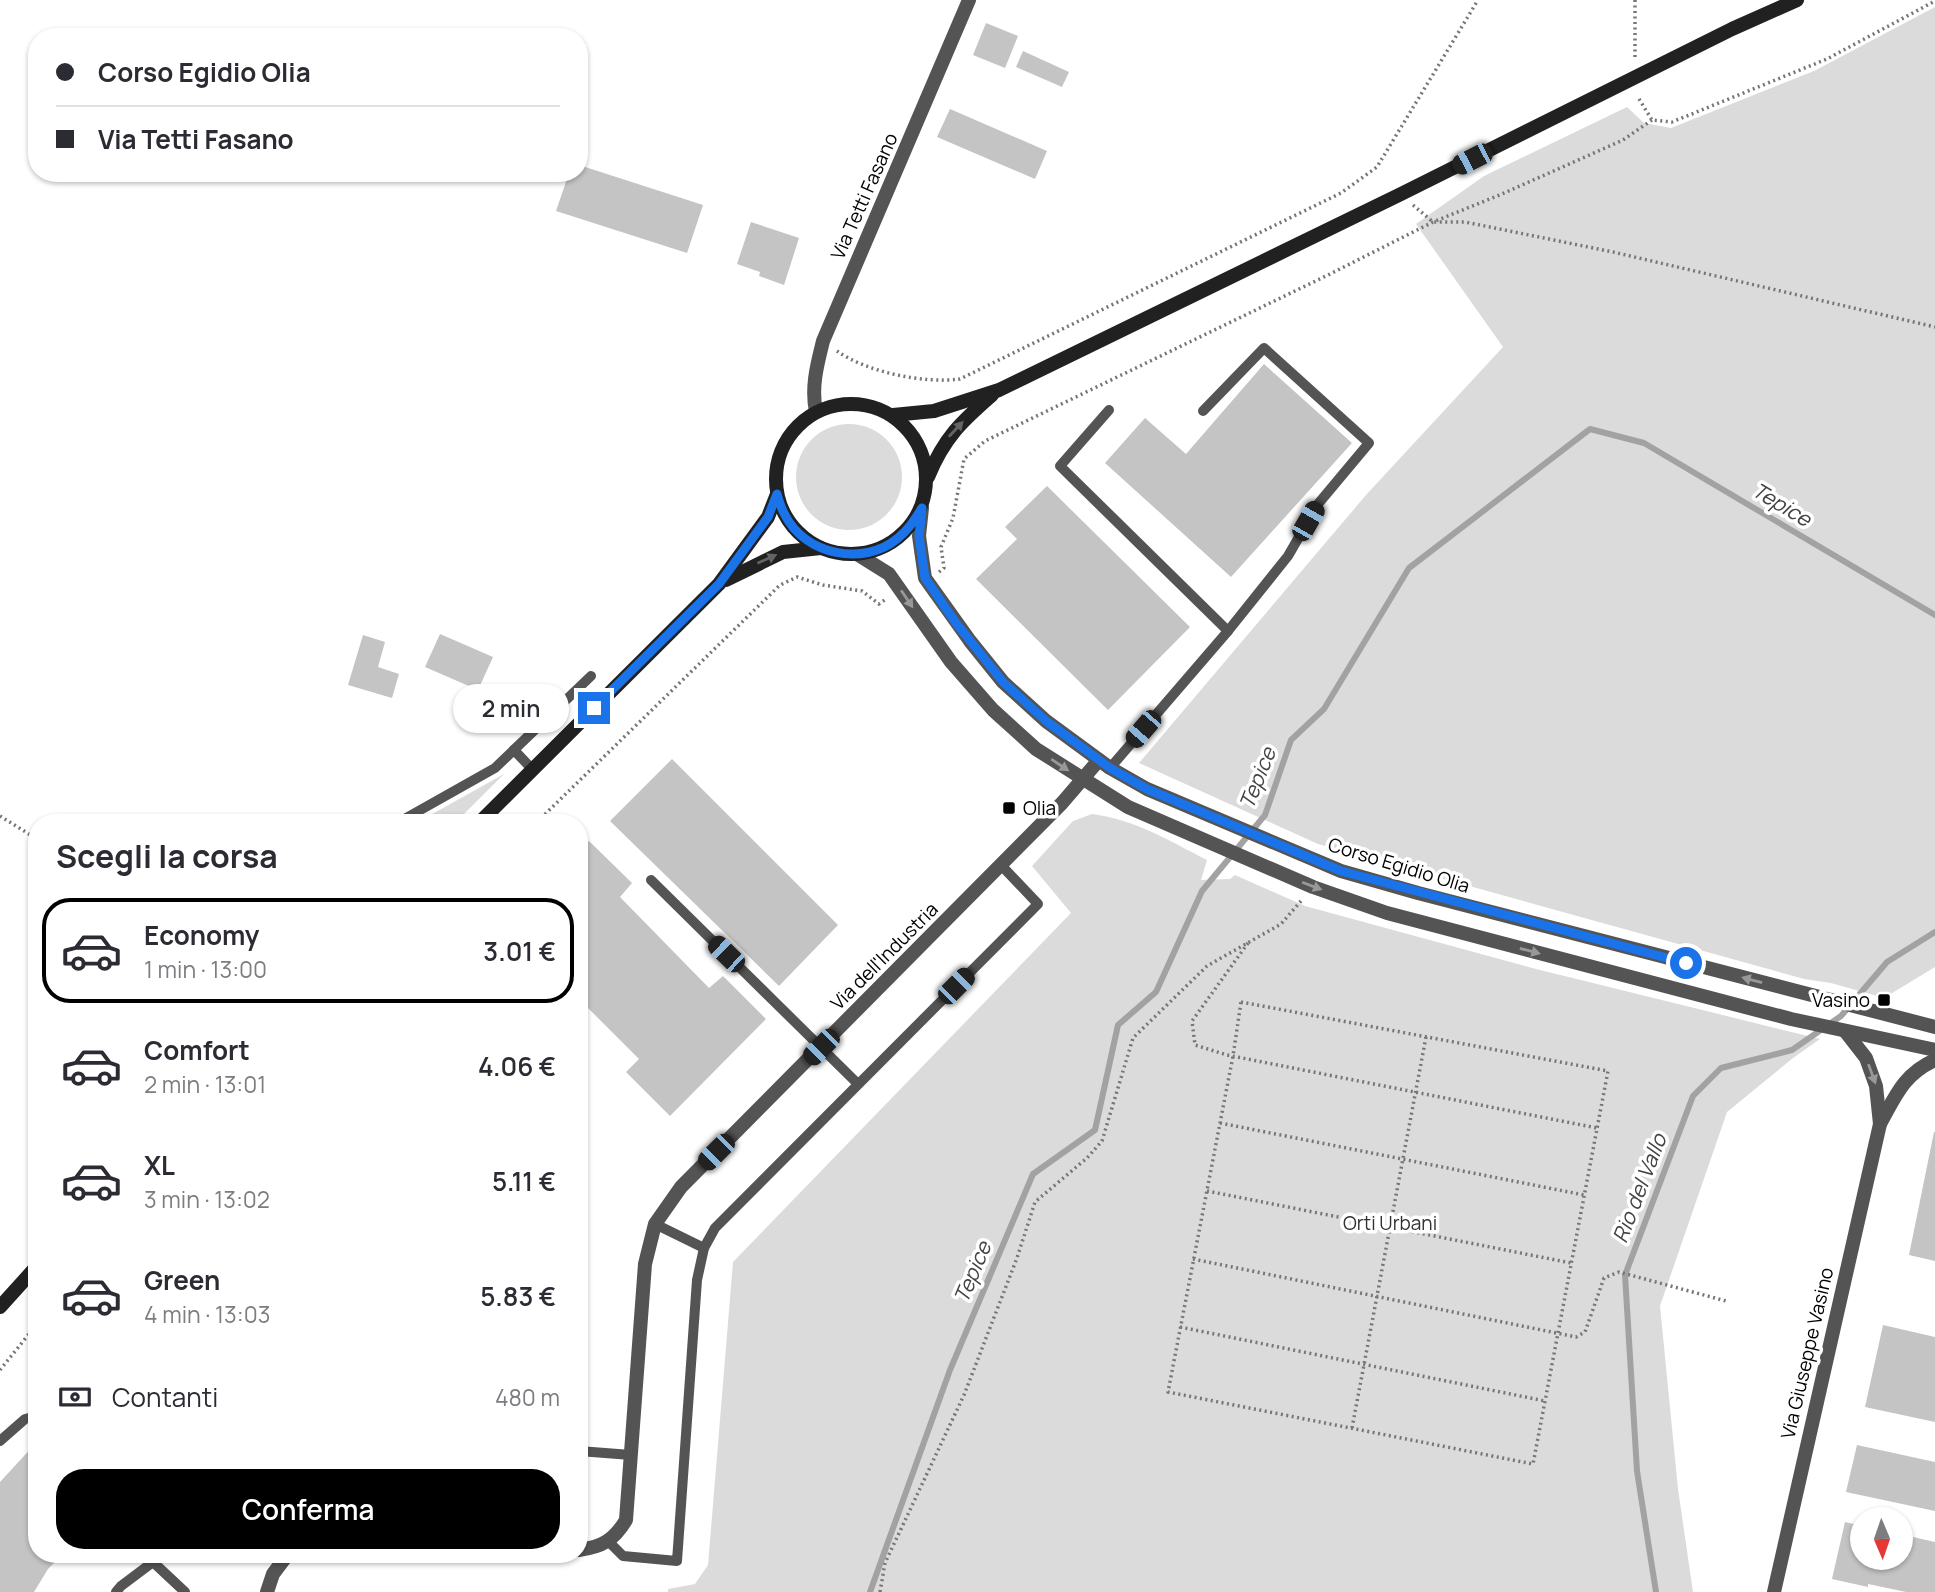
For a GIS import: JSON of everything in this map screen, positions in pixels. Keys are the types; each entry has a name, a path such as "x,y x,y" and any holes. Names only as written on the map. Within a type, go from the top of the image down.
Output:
{"main road":[{"path":"893,415 934,411 999,390 1732,29 1797,0"},
{"path":"927,478 923,454 911,432 893,415 855,403 835,405 816,412 797,426 783,446 776,470 777,494 785,516 800,535 821,548 839,554 878,550 896,540 911,526 922,508 927,478 937,454 951,433 999,390"},
{"path":"488,814 719,584 768,517 777,494"},
{"path":"719,584 783,552 821,548"},
{"path":"0,1307 28,1276"}],"street":[{"name":"Via Tetti Fasano","path":"816,412 813,380 823,341 969,0"},
{"name":"Corso Egidio Olia","path":"922,508 919,536 925,578 1003,682 1046,721 1104,764 1147,789 1341,871 1935,1027"},
{"path":"858,554 889,573 951,662 993,710 1037,749 1128,807 1313,887 1387,913 1791,1019 1935,1050"},
{"name":"Via dell'Industria","path":"609,1542 618,1534 626,1520 645,1264 655,1224 681,1187 1083,780 1104,764"},
{"name":"Via Giuseppe Vasino","path":"1844,1031 1866,1058 1876,1086 1880,1124"},
{"name":"Via Giuseppe Vasino","path":"1774,1592 1880,1124 1900,1087 1918,1068 1935,1060"},
{"path":"588,1549 598,1548 609,1542"},
{"path":"267,1592 273,1574 281,1563"}],"lane":[{"path":"1104,764 1228,631 1288,556 1318,504 1368,443 1264,348 1203,411"},
{"path":"1109,410 1060,466 1228,631"},
{"path":"413,814 495,768 591,676"},
{"path":"514,750 532,769"},
{"path":"609,1542 623,1556 677,1560 697,1280 704,1248 715,1228 1038,904 1001,865"},
{"path":"651,880 858,1084"},
{"path":"655,1224 704,1248"},
{"path":"0,1441 28,1418"},
{"path":"588,1452 631,1455"},
{"path":"117,1592 147,1563"},
{"path":"158,1563 185,1592"}],"path":[{"path":"823,341 846,358 889,373 940,382 960,379 1341,193 1377,167 1478,0"},
{"path":"1635,0 1635,60"},
{"path":"938,572 944,568 941,547 953,518 964,459 985,440 1433,222 1623,140 1652,120 1672,122 1827,59 1935,1"},
{"path":"1639,99 1652,120"},
{"path":"1401,194 1433,222 1465,222 1613,252 1935,327"},
{"path":"545,814 780,585 797,577 823,585 862,591 879,604 892,596"},
{"path":"0,816 28,833"},
{"path":"880,1592 885,1563 964,1395 1017,1258 1035,1202 1102,1141 1133,1038 1206,966 1281,924 1313,887"},
{"path":"1249,941 1192,1021 1195,1045 1233,1056 1597,1128"},
{"path":"1241,1002 1426,1037 1608,1071 1533,1464 1168,1392 1241,1002"},
{"path":"1352,1429 1426,1037"},
{"path":"1220,1123 1584,1195"},
{"path":"1207,1191 1571,1263"},
{"path":"1193,1259 1576,1337 1585,1332 1604,1278 1619,1272 1726,1301"},
{"path":"1180,1327 1545,1401"},
{"path":"0,1370 28,1335"}],"green space":[{"path":"1935,7 1935,967 1884,998 1831,983 1804,979 1318,844 1139,763 1366,495 1503,347 1416,224 1484,176 1627,107 1644,123 1671,128 1814,71"},
{"path":"849,424 869,428 887,439 898,457 902,477 898,497 887,515 869,526 849,530 829,526 811,515 800,497 796,477 800,457 811,439 829,428"},
{"path":"504,774 464,814 432,814"},
{"name":"Orti Urbani","path":"1092,814 1137,826 1207,860 1201,880 1230,879 1235,875 1305,906 1532,968 1820,1039 1727,1112 1660,1306 1678,1489 1693,1592 668,1592 668,1589 695,1584 708,1565 733,1262 1071,913 1032,866 1073,821"}],"building":[{"path":"986,23 1018,36 1005,68 973,55"},
{"path":"1023,51 1069,72 1062,87 1016,67"},
{"path":"950,109 1047,151 1035,179 937,137"},
{"path":"588,168 703,205 687,253 556,211 566,182 588,182"},
{"path":"751,222 799,238 784,285 737,264"},
{"path":"1264,364 1352,443 1231,577 1105,463 1145,418 1186,454"},
{"path":"1047,486 1190,627 1108,710 976,579 1017,539 1005,527"},
{"path":"440,634 493,657 478,690 425,667"},
{"path":"363,635 385,642 378,667 399,674 392,698 348,685"},
{"path":"672,759 838,925 779,986 610,821"},
{"path":"588,842 632,883 620,897 709,988 723,976 766,1019 670,1116 626,1072 639,1059 588,1008"},
{"path":"1935,1132 1935,1261 1909,1255"},
{"path":"1883,1325 1935,1337 1935,1422 1865,1407"},
{"path":"1857,1445 1935,1462 1935,1511 1846,1492"},
{"path":"28,1452 28,1563 54,1563 34,1592 0,1592 0,1482"},
{"path":"1845,1522 1850,1523 1850,1570 1913,1570 1913,1537 1935,1542 1935,1592 1906,1592 1832,1579"}],"waterway":[{"name":"Tepice","path":"870,1592 950,1370 1033,1174 1095,1130 1118,1025 1156,992 1202,891 1265,815 1291,740 1324,709 1409,568 1590,429 1644,443 1935,615"},
{"name":"Rio del Vallo","path":"1656,1592 1637,1471 1625,1275 1693,1096 1721,1068 1792,1050 1841,1016 1887,962 1935,932"}],"place":[{"name":"Olia","path":"1009,808"},
{"name":"Vasino","path":"1884,1000"}],"route":[{"path":"594,708 719,584 768,517 777,494 785,516 800,535 821,548 839,554 878,550 896,540 911,526 922,508 919,536 925,578 956,623 1003,682 1046,721 1110,768 1147,789 1341,871 1686,963"}]}
